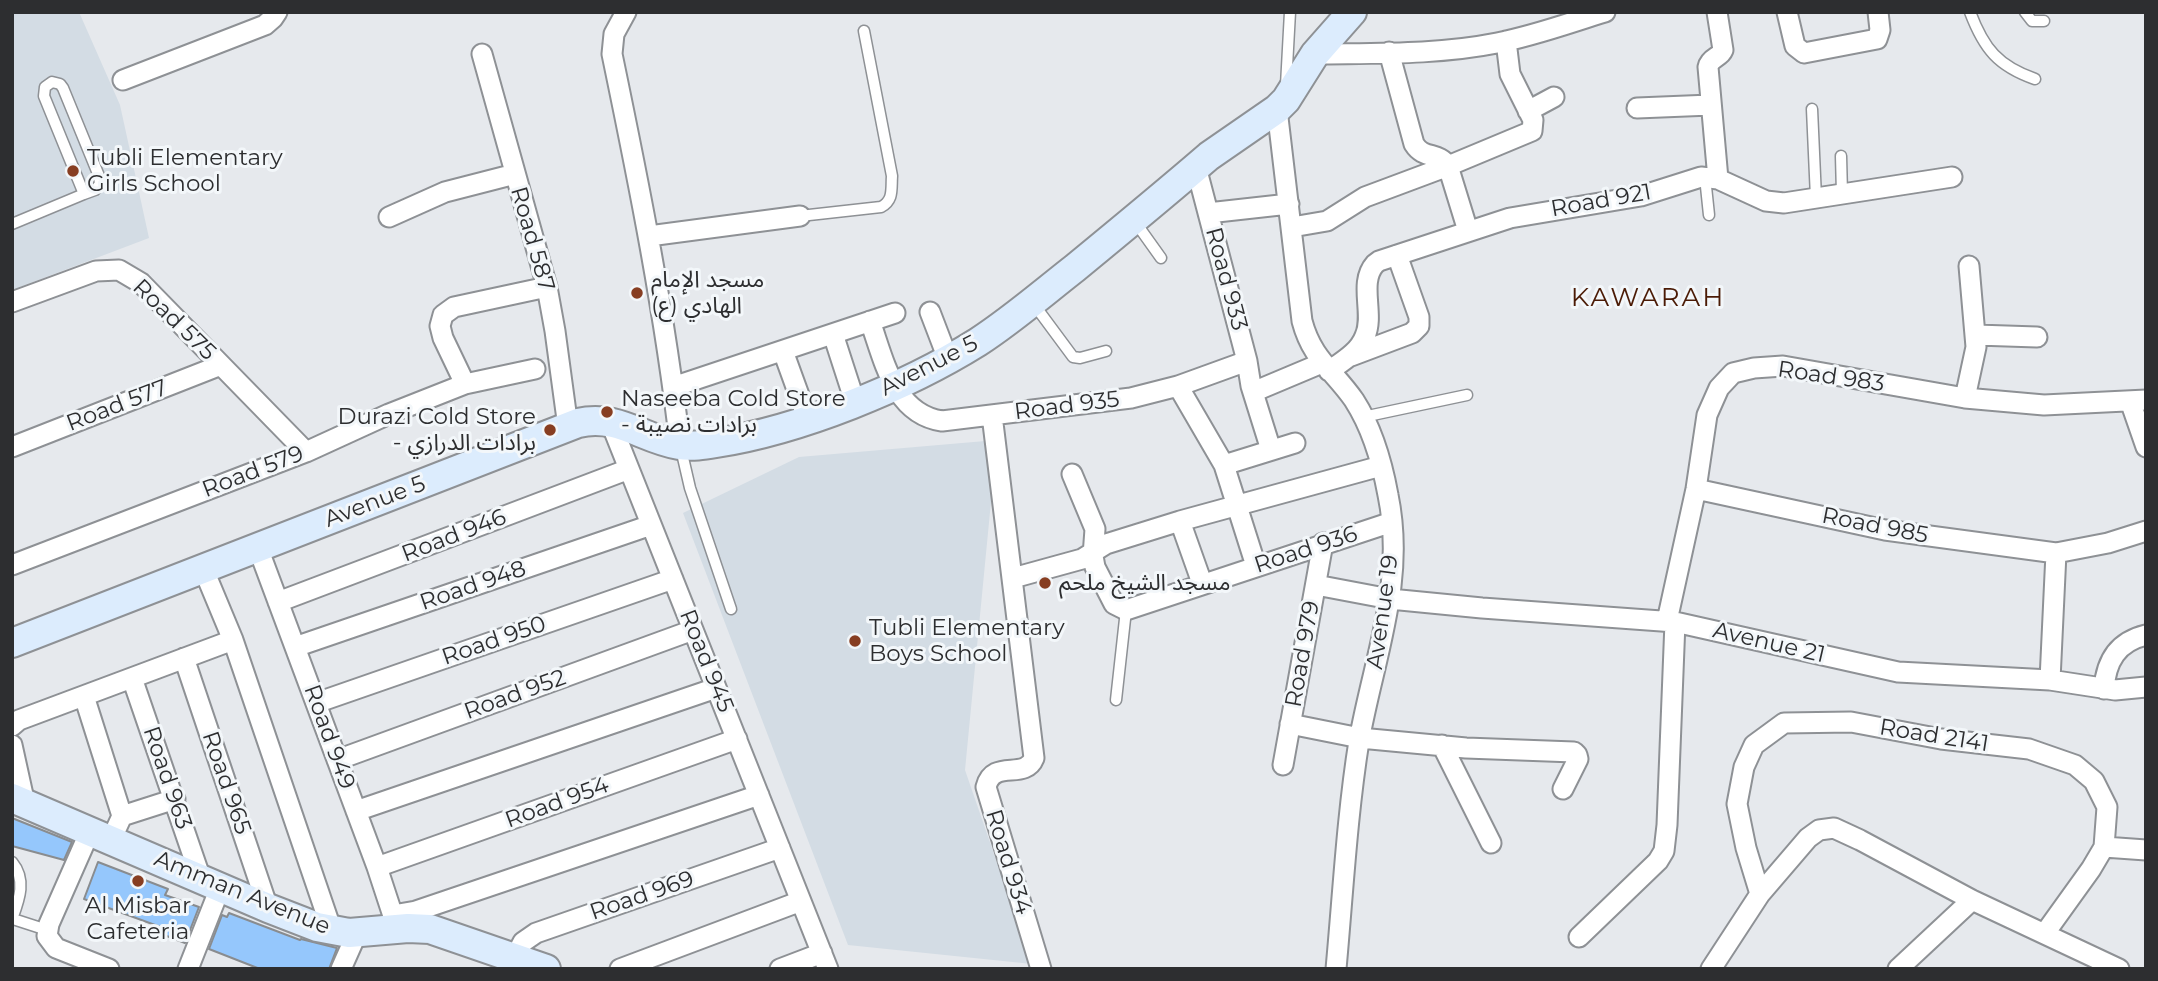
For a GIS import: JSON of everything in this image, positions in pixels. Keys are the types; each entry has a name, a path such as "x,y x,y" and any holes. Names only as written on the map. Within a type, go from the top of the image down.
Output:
{"street":[{"path":"123,79 265,25 277,12"},
{"path":"626,12 614,34 611,54 649,236 680,445"},
{"name":"Avenue 5","path":"12,643 588,421 610,421 680,445 702,446 756,436 808,420 894,386 977,342 1032,302 1223,145 1266,119 1282,105 1315,54 1352,12"},
{"path":"1315,54 1446,50 1506,41 1577,16 1605,12"},
{"path":"1717,12 1723,50 1710,60 1708,65 1712,178 1766,201 1784,203 1952,177"},
{"path":"1787,12 1795,46 1800,51 1808,52 1877,39 1880,35 1878,12"},
{"path":"1292,227 1326,221 1365,197 1529,134 1534,124 1510,74 1506,41"},
{"path":"1389,52 1413,144 1420,152 1441,158 1448,166 1468,231"},
{"name":"Road 587","path":"482,54 547,287 568,427"},
{"path":"1528,111 1554,97"},
{"name":"Avenue 19","path":"1282,105 1289,204 1302,321 1306,336 1325,367 1352,398 1374,441 1392,522 1390,599 1354,773 1336,969"},
{"path":"1637,108 1711,106"},
{"name":"Road 933","path":"1196,167 1253,392 1271,450"},
{"path":"389,217 445,192 515,174"},
{"name":"Road 921","path":"1325,367 1349,357 1366,335 1369,273 1379,261 1532,213 1641,196 1693,179 1712,178"},
{"path":"1208,213 1289,204"},
{"path":"649,236 800,216"},
{"path":"1349,357 1412,333 1419,326 1419,317 1397,255"},
{"path":"1965,398 1973,366 1976,335 1969,265"},
{"name":"Road 575","path":"12,302 96,271 119,270 141,283 306,452"},
{"path":"464,384 443,338 440,326 443,315 454,307 547,287"},
{"path":"930,312 948,359"},
{"path":"673,387 895,313"},
{"path":"870,321 894,386"},
{"path":"833,334 855,402"},
{"path":"1976,335 2037,337"},
{"path":"783,351 808,420"},
{"name":"Road 935","path":"894,386 918,414 942,421 1115,401 1178,386 1247,361"},
{"name":"Road 577","path":"12,447 221,365"},
{"name":"Road 983","path":"1578,937 1658,861 1664,851 1667,825 1671,622 1707,415 1719,388 1733,373 1783,366 1965,398 2044,405 2138,401"},
{"path":"1253,392 1325,367"},
{"name":"Road 579","path":"12,565 306,452 464,384 535,369"},
{"path":"1178,386 1224,465 1256,566"},
{"path":"2138,401 2146,447"},
{"name":"Road 934","path":"992,415 1034,758 1028,767 995,772 987,781 986,787 1041,969"},
{"name":"Road 945","path":"610,421 825,961 780,969"},
{"path":"1224,465 1295,443"},
{"path":"1013,578 1082,559 1106,544 1180,521 1381,466"},
{"name":"Road 946","path":"278,602 629,469"},
{"path":"1072,474 1095,529 1095,567 1114,604 1126,610"},
{"name":"Road 985","path":"1696,489 1885,530 2056,553 2108,543 2146,531"},
{"path":"1180,521 1202,583"},
{"name":"Road 936","path":"1126,610 1392,522"},
{"name":"Road 948","path":"295,647 651,524"},
{"name":"Road 979","path":"1283,765 1323,543"},
{"name":"Road 949","path":"258,548 395,921"},
{"path":"2050,680 2056,553"},
{"path":"203,568 344,932 341,969"},
{"name":"Road 950","path":"316,703 673,579"},
{"name":"Avenue 21","path":"1316,585 1390,599 1671,622 1898,672 2050,680 2104,689 2146,687"},
{"name":"Road 952","path":"337,760 693,630"},
{"path":"2104,689 2107,666 2115,654 2125,643 2146,635"},
{"path":"12,726 19,720 233,640"},
{"name":"Road 965","path":"184,658 268,908"},
{"name":"Road 963","path":"132,678 175,799 210,883"},
{"path":"356,811 716,688"},
{"path":"84,696 108,829"},
{"name":"Road 2141","path":"1760,894 1746,848 1737,804 1744,767 1754,746 1784,723 1851,722 1941,739 2029,749 2076,765 2094,781 2107,807 2104,847 2045,933"},
{"path":"1290,724 1360,738 1466,748 1574,752 1578,759 1563,789"},
{"name":"Road 954","path":"377,867 737,739"},
{"path":"12,745 16,801"},
{"path":"1442,745 1491,843"},
{"path":"395,921 416,911 759,795"},
{"path":"109,969 56,948 50,943 47,930 108,829 175,799"},
{"name":"Amman Avenue","path":"16,801 108,829 210,883 268,908 344,932 395,921 441,932 503,959 546,969"},
{"path":"1711,969 1760,894 1808,838 1819,830 1834,828 1972,900 2045,933 2112,968"},
{"path":"2104,847 2146,850"},
{"name":"Road 969","path":"503,959 536,933 780,848"},
{"path":"188,969 210,883"},
{"path":"1898,969 1972,900"},
{"path":"620,969 801,901"}],"lane":[{"path":"1282,105 1290,12"},
{"path":"1970,12 1977,31 1993,55 2017,72 2035,79"},
{"path":"2025,12 2032,21 2044,21"},
{"path":"800,216 881,208 891,198 892,176 864,31"},
{"path":"12,223 84,194 98,187 100,180 63,88 61,84 52,82 45,87 44,96 84,194"},
{"path":"1812,109 1816,198"},
{"path":"1841,156 1842,194"},
{"path":"1709,215 1712,178"},
{"path":"1133,220 1161,258"},
{"path":"1032,302 1073,357 1080,358 1106,351"},
{"path":"1363,417 1467,395"},
{"path":"680,445 690,488 731,608"},
{"path":"1116,700 1126,610"},
{"path":"12,862 20,875 22,886 12,919 47,930"}],"shaded area":[{"name":"Tubli Elementary Girls School","path":"12,12 79,12 120,105 149,238 12,290"},
{"name":"Tubli Elementary Boys School","path":"997,440 965,770 1032,964 848,945 683,513 799,457"}],"building":[{"path":"12,818 72,842 64,860 12,846"},
{"path":"98,862 168,889 165,895 199,907 185,943 164,935 166,929 84,899"},
{"path":"229,913 300,940 337,948 329,969 260,969 209,949 222,915 227,917"}],"place":[{"name":"Tubli Elementary Girls School","path":"73,171"},
{"name":"مسجد الإمام الهادي (ع)","path":"637,293"},
{"name":"Naseeba Cold Store - برادات نصيبة","path":"607,412"},
{"name":"Durazi Cold Store - برادات الدرازي","path":"550,430"},
{"name":"مسجد الشيخ ملحم","path":"1045,583"},
{"name":"Tubli Elementary Boys School","path":"855,641"},
{"name":"Al Misbar Cafeteria","path":"138,881"}],"district":[{"name":"KAWARAH","path":"1648,298"}]}
